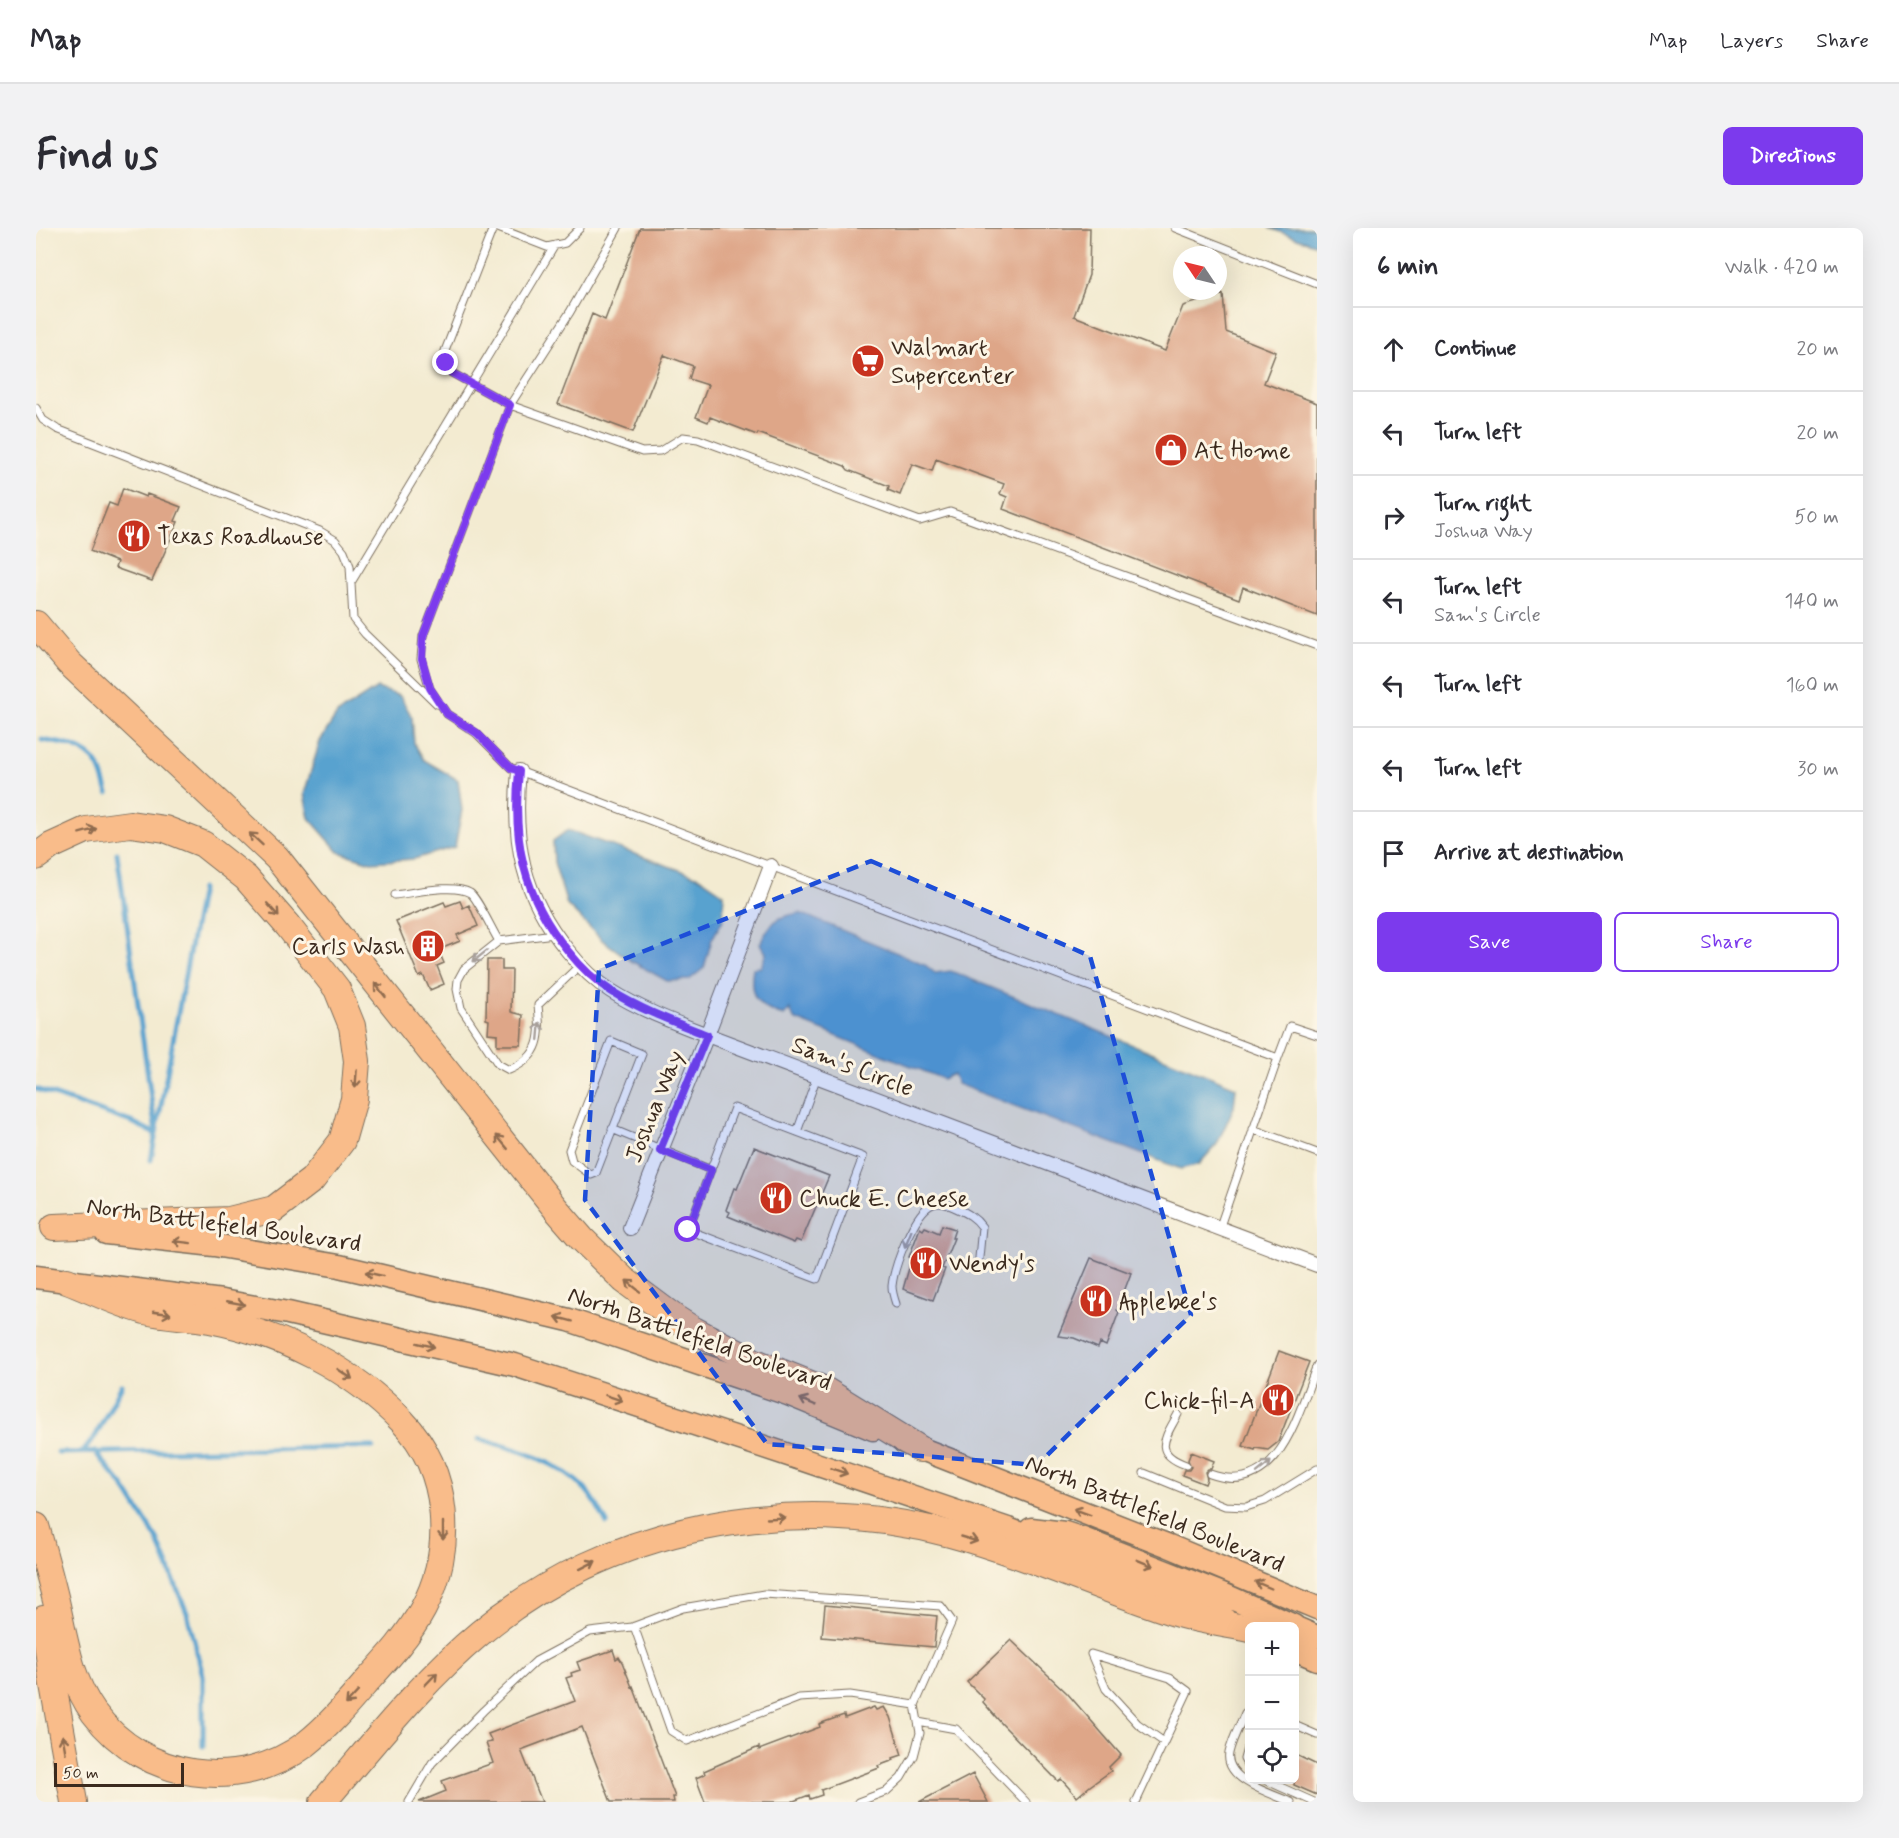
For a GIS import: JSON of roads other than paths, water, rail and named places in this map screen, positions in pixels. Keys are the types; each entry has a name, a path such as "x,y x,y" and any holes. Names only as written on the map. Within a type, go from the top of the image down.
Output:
{"highway":[{"path":"36,624 69,663 277,858 556,1209 582,1239 624,1280 650,1301 694,1330 753,1361 823,1389 920,1449"},
{"path":"36,857 51,846 86,830 130,824 165,829 203,844 246,878 288,926 337,989 352,1026 357,1061 354,1099 342,1141 312,1180 274,1209 229,1220 45,1225"},
{"path":"36,1526 57,1602 69,1660 83,1695 94,1713 125,1744 150,1760 177,1770 215,1776 259,1768 282,1759 306,1744 328,1723 379,1668 423,1609 436,1578 442,1551 443,1510 430,1464 418,1441 405,1424 365,1389 318,1357 260,1333 209,1320 146,1311 67,1281"},
{"path":"323,1802 433,1677 508,1612 568,1576 623,1550 712,1525 776,1517 811,1516 906,1524 984,1544 1180,1615 1245,1628"},
{"path":"36,1558 52,1679 74,1802"}],"main road":[{"name":"North Battlefield Boulevard","path":"45,1225 213,1245 339,1266 569,1320 788,1394 920,1449 1169,1546 1317,1608"},
{"path":"36,1277 255,1307 515,1365 1008,1529 1124,1573 1245,1627"},
{"path":"1008,1529 1045,1530 1083,1539 1227,1596 1283,1622"},
{"path":"1299,1629 1317,1637"},
{"path":"1299,1651 1317,1659"}],"street":[{"name":"Sam's Circle","path":"519,771 517,825 523,863 532,896 554,934 580,965 609,990 643,1009 707,1035 1317,1265"},
{"name":"Joshua Way","path":"630,1228 771,866"}],"lane":[{"path":"580,228 565,243 547,247 496,228 445,351 446,363 450,372 510,405 642,452 660,451 683,437 698,439 920,521 950,512 1317,646"},
{"path":"447,714 430,688 422,659 423,636 510,405 570,312 618,228"},
{"path":"1175,228 1317,284"},
{"path":"352,580 555,245"},
{"path":"36,408 43,420 57,429 320,531 335,540 344,551 350,566 353,619 364,634 447,714 477,733 511,768 1278,1058"},
{"path":"395,895 450,888 472,894 499,941"},
{"path":"554,934 499,941 464,969 458,980 457,989 461,1008 498,1064 509,1070 524,1064 537,1046 540,1030 538,1005 580,965"},
{"path":"1219,1229 1290,1026 1317,1035"},
{"path":"611,1041 642,1054 612,1129 596,1173 591,1175 572,1161 568,1150 611,1041"},
{"path":"797,1132 817,1076"},
{"path":"734,1108 863,1157 817,1279 688,1230 711,1170 734,1108"},
{"path":"612,1129 711,1170"},
{"path":"1253,1129 1315,1154"},
{"path":"896,1304 892,1289 895,1273 917,1219 924,1209 934,1203 944,1203 976,1218 982,1227 978,1268"},
{"path":"1209,1474 1240,1479 1266,1468 1286,1442 1317,1365"},
{"path":"1178,1414 1164,1441 1172,1460 1186,1465"},
{"path":"1144,1473 1225,1506 1246,1507 1265,1501 1317,1469"},
{"path":"409,1802 432,1763 536,1661 590,1632 634,1626 683,1608 764,1594 941,1606 952,1621 915,1705 920,1733 914,1756 901,1778 887,1791 858,1802"},
{"path":"634,1626 670,1731 687,1741 799,1698 850,1695 915,1705"},
{"path":"1136,1802 1188,1691 1170,1678 1091,1654 1106,1689 1138,1724 1164,1742"},
{"path":"1245,1713 1229,1752 1229,1761 1234,1773 1250,1784 1291,1802"},
{"path":"918,1722 956,1729 1026,1802"},
{"path":"1299,1727 1317,1735"},
{"path":"1276,1784 1314,1802"}],"water":[{"path":"1269,228 1317,228 1317,245"},
{"path":"377,688 400,696 412,717 414,743 424,760 458,780 462,810 455,847 414,859 371,862 339,852 309,818 304,794 320,741 337,714"},
{"path":"568,830 699,877 724,894 723,920 712,939 704,968 689,980 667,981 633,962 602,940 567,905 554,862 553,841"},
{"path":"800,913 924,964 935,973 951,971 1236,1087 1234,1107 1217,1144 1199,1164 1181,1169 957,1084 953,1074 943,1079 794,1019 790,1009 784,1016 767,1009 756,1000 752,986 753,968 761,967 766,953 760,944 775,921"}],"waterway":[{"path":"42,740 66,744 87,754 100,768 108,793"},
{"path":"117,853 156,1134"},
{"path":"151,1160 201,889"},
{"path":"36,1089 134,1123 156,1134"},
{"path":"83,1452 96,1435 122,1385"},
{"path":"479,1439 523,1452 563,1472 587,1491 607,1523"},
{"path":"58,1453 373,1447"},
{"path":"95,1452 124,1487 157,1539 187,1613 203,1676 203,1746"}],"place":[{"name":"Walmart Supercenter","path":"868,361"},
{"name":"At Home","path":"1171,450"},
{"name":"Texas Roadhouse","path":"134,536"},
{"name":"Carls Wash","path":"428,946"},
{"name":"Chuck E. Cheese","path":"776,1198"},
{"name":"Wendy's","path":"926,1263"},
{"name":"Applebee's","path":"1096,1301"},
{"name":"Chick-fil-A","path":"1278,1400"}]}
